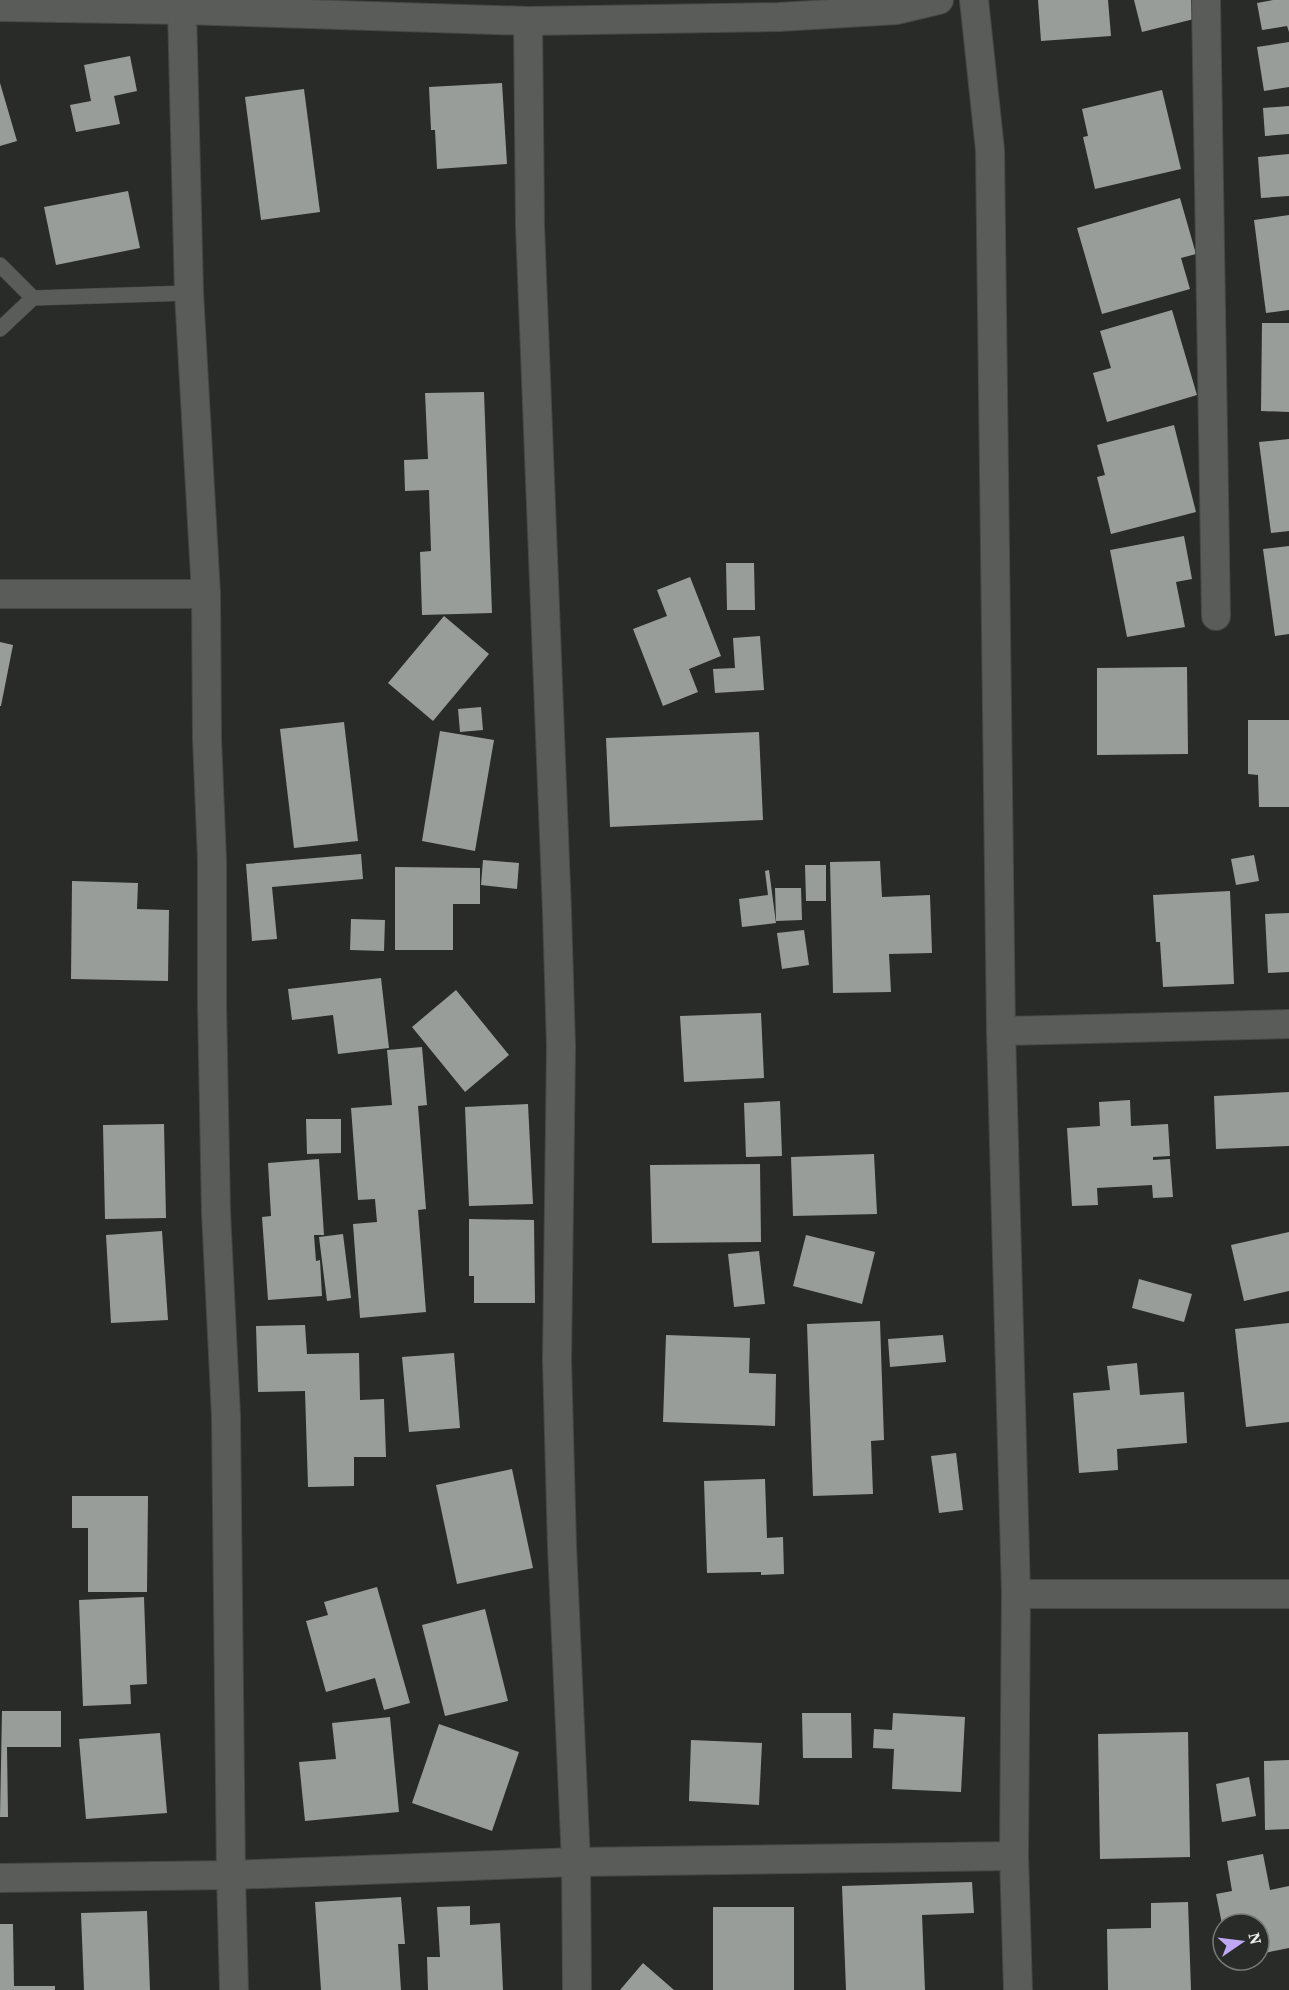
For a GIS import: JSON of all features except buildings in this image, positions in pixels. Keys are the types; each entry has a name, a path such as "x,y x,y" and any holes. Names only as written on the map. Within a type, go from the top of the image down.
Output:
{"street":[{"path":"0,7 182,10 528,21 778,17 897,10 939,0"},
{"path":"974,0 990,150 1001,1031 1016,1594 1014,1856 1018,1990"},
{"path":"1206,0 1216,616"},
{"path":"182,10 189,293 207,594 207,738 212,860 216,1212 227,1461 234,1990"},
{"path":"528,21 530,226 561,1046 557,1360 562,1546 576,1862 577,1990"},
{"path":"0,594 207,594"},
{"path":"1001,1031 1289,1024"},
{"path":"1016,1594 1289,1594"},
{"path":"0,1878 231,1875 576,1862 1014,1856"}],"lane":[{"path":"0,265 33,298"},
{"path":"0,329 33,298 189,293"}]}
